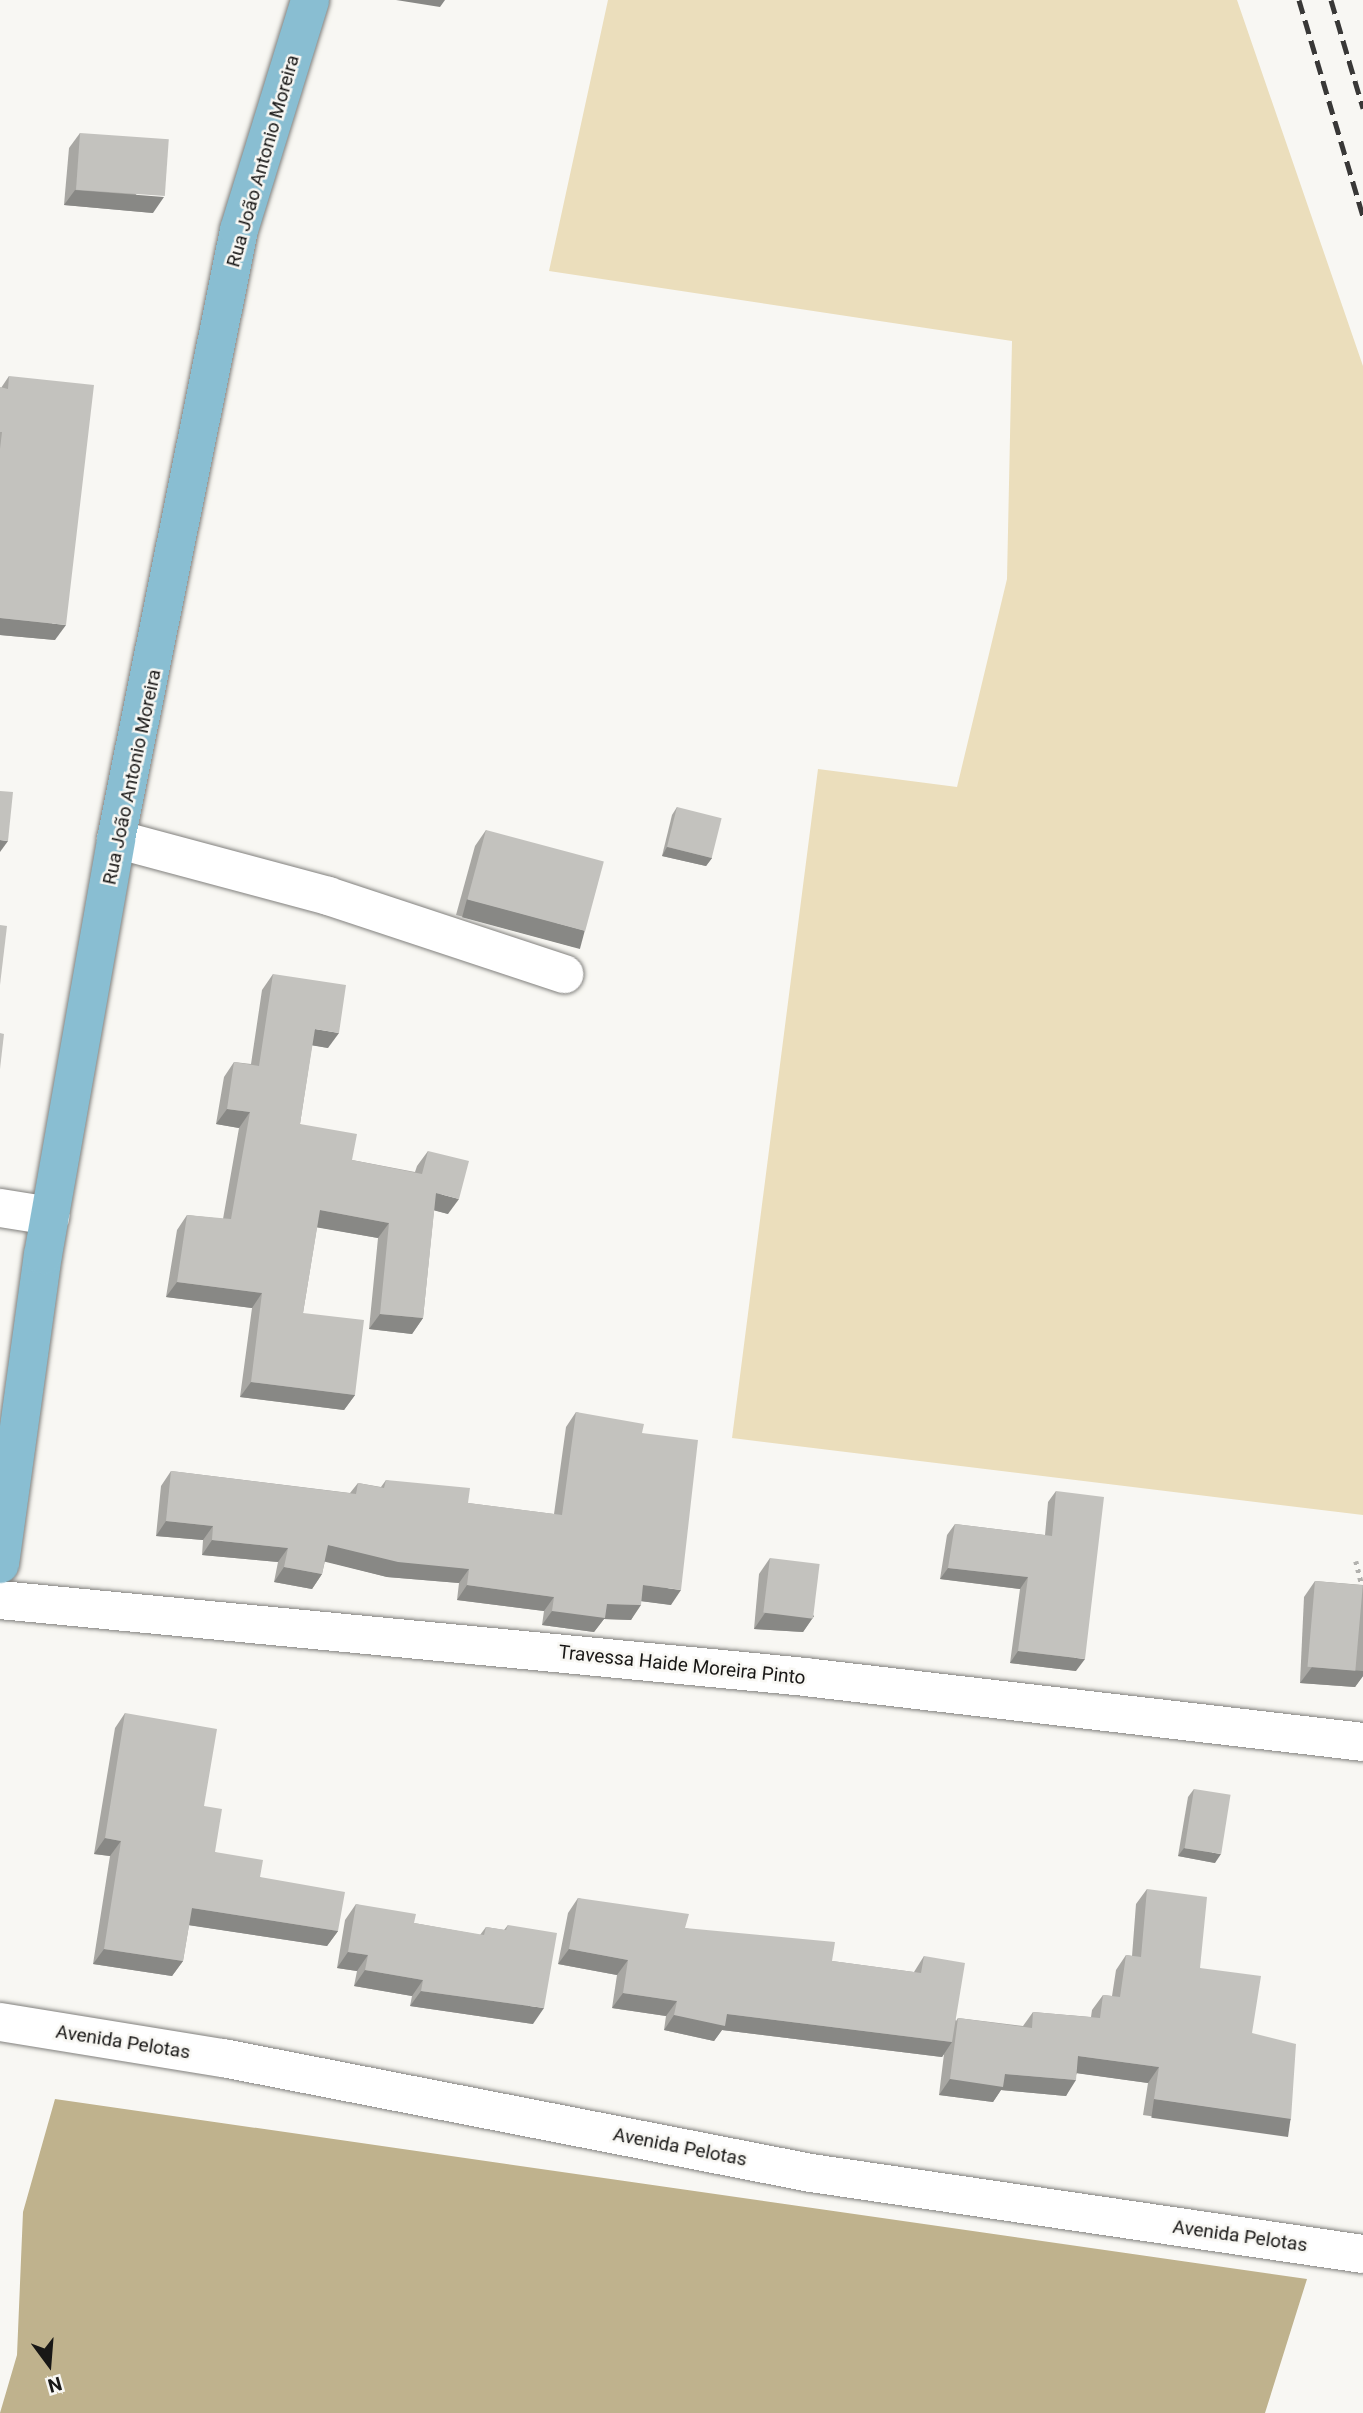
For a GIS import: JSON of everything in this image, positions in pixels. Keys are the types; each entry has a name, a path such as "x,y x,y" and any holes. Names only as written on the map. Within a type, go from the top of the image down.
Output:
{"main road":[{"name":"Rua João Antonio Moreira","path":"0,1564 50,1216 116,839 239,230 310,0"}],"street":[{"path":"116,839 328,896 564,974"},
{"path":"0,1208 50,1216"},
{"name":"Travessa Haide Moreira Pinto","path":"0,1600 805,1677 1363,1742"},
{"name":"Avenida Pelotas","path":"0,2022 223,2058 811,2172 1363,2254"}],"path":[{"path":"1356,1561 1363,1589"}],"shaded area":[{"path":"608,0 1237,0 1363,366 1363,1515 732,1438 818,769 957,787 1007,579 1012,341 549,271"},
{"path":"55,2099 1307,2279 1265,2413 0,2413 17,2355 23,2212"}],"building":[{"path":"80,133 169,139 165,196 76,190"},
{"path":"9,376 94,385 66,625 0,618 0,387 8,389"},
{"path":"0,791 13,792 8,841 0,840"},
{"path":"677,807 722,818 712,858 667,847"},
{"path":"486,830 604,862 585,931 467,900"},
{"path":"0,925 7,926 0,985"},
{"path":"273,974 346,985 339,1033 315,1029 300,1124 357,1134 352,1160 422,1174 428,1151 469,1161 459,1199 436,1193 423,1318 380,1314 389,1223 320,1210 303,1313 364,1320 355,1395 251,1382 262,1293 177,1282 187,1215 231,1219 250,1112 227,1109 234,1062 259,1066"},
{"path":"0,1033 4,1034 0,1069"},
{"path":"576,1412 644,1424 642,1433 698,1440 681,1590 643,1585 641,1605 607,1604 605,1618 552,1611 554,1597 467,1585 469,1569 398,1562 328,1545 322,1574 284,1567 288,1548 212,1540 213,1526 166,1521 171,1471 356,1494 358,1483 384,1488 386,1480 470,1488 468,1503 562,1515"},
{"path":"1056,1491 1104,1497 1085,1659 1018,1651 1028,1577 948,1568 955,1524 1052,1536"},
{"path":"770,1558 820,1564 813,1619 763,1613"},
{"path":"1315,1581 1363,1585 1355,1671 1308,1667"},
{"path":"125,1713 217,1729 204,1806 222,1809 215,1852 263,1860 260,1877 345,1892 338,1931 192,1908 183,1961 104,1949 121,1841 105,1838"},
{"path":"1194,1789 1231,1795 1221,1854 1185,1848"},
{"path":"1147,1889 1207,1897 1200,1968 1261,1976 1252,2033 1296,2044 1291,2119 1154,2099 1159,2067 1078,2056 1076,2080 1005,2074 1003,2087 950,2079 958,2018 1032,2028 1033,2012 1100,2018 1103,1995 1120,1997 1126,1955 1141,1957"},
{"path":"578,1898 689,1914 685,1928 835,1942 832,1961 921,1973 924,1956 965,1963 952,2042 727,2014 725,2026 674,2015 677,2001 623,1993 628,1960 569,1949"},
{"path":"356,1904 416,1914 414,1923 484,1935 486,1927 506,1930 508,1925 557,1933 544,2008 421,1991 423,1980 365,1970 368,1955 348,1952"}],"railway":[{"path":"1299,0 1363,216"},
{"path":"1331,0 1363,108"}]}
